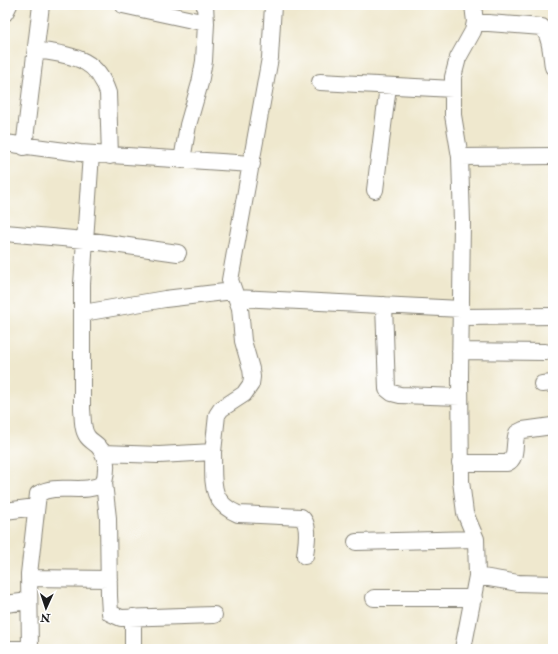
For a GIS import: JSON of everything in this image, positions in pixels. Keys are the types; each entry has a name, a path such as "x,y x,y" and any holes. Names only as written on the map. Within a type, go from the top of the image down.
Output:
{"street":[{"path":"5,12 9,5"},
{"path":"24,147 30,87 37,50 41,5"},
{"path":"123,5 206,23"},
{"path":"182,160 188,125 200,82 206,23 206,5"},
{"path":"273,5 270,58 230,280 240,308 243,341 251,368 251,384 244,394 221,409 217,415 213,452 214,492 217,499 230,510 238,514 301,517 305,520 307,528 305,556"},
{"path":"461,648 474,598 477,576 476,539 463,504 460,463 462,222 460,157 453,115 453,89 455,66 473,31 475,22 473,5"},
{"path":"475,22 542,26 546,31 549,40 553,67"},
{"path":"37,50 77,58 87,61 94,67 105,84 109,98 110,156"},
{"path":"320,82 453,89"},
{"path":"375,190 388,86"},
{"path":"5,143 24,147 110,156 252,164"},
{"path":"91,154 82,313 82,408 84,429 88,437 103,453 107,465 104,483 108,518 108,579 110,613 115,617 133,618 214,615"},
{"path":"460,157 553,156"},
{"path":"5,233 85,240 178,253"},
{"path":"82,313 165,298 235,294 384,305 461,313 553,316"},
{"path":"384,305 387,389 392,393 400,395 460,397"},
{"path":"460,351 545,352"},
{"path":"460,463 507,463 511,461 514,456 517,433 523,430 552,426"},
{"path":"103,453 159,455 213,452"},
{"path":"5,649 30,649 29,578 38,494 43,491 88,489 98,487 104,483"},
{"path":"5,511 36,507"},
{"path":"356,542 476,539"},
{"path":"477,576 518,583 553,584"},
{"path":"29,578 108,579"},
{"path":"374,598 474,598"},
{"path":"5,604 29,601"},
{"path":"133,618 133,649"}]}
